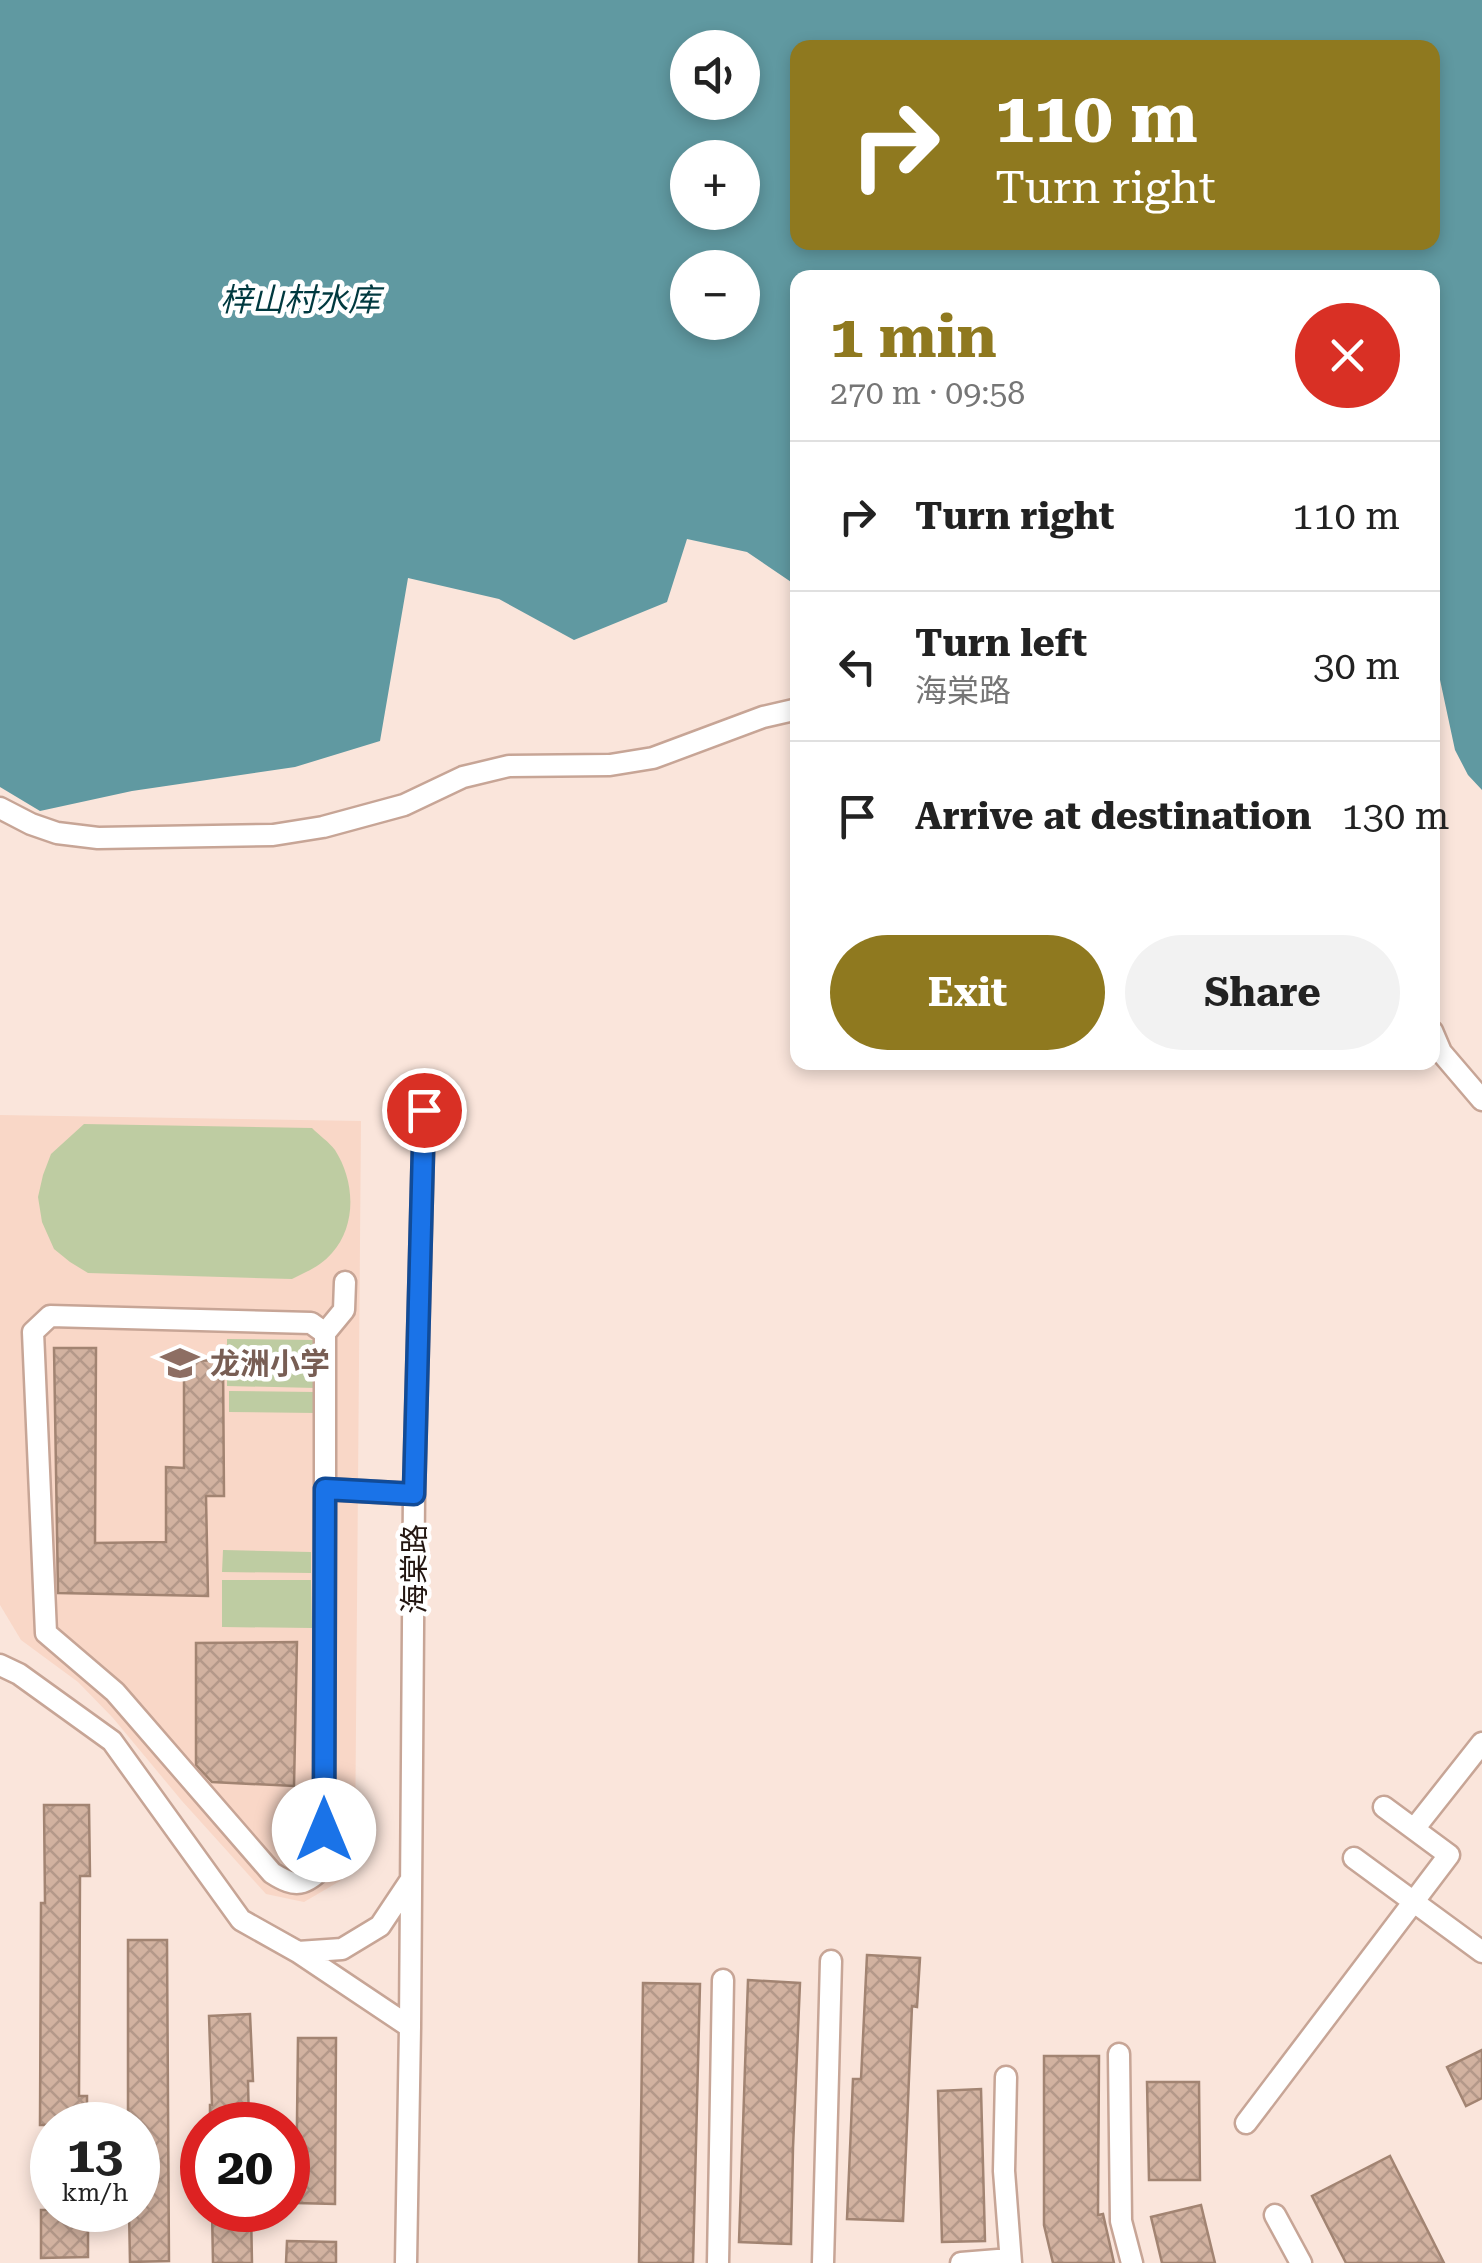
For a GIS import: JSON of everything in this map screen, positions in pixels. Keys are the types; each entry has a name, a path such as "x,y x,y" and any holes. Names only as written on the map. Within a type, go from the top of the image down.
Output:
{"street":[{"path":"0,808 57,832 98,838 273,834 322,827 404,805 463,777 509,766 610,765 653,758 762,717 790,711"},
{"path":"1440,1050 1482,1100"},
{"name":"海棠路","path":"406,2263 414,1494 424,1110"},
{"path":"325,1333 311,1323 50,1316 33,1332 46,1633 116,1692 272,1873 288,1884 306,1883 324,1867 325,1333 344,1310 345,1282"},
{"path":"325,1489 414,1494"},
{"path":"0,1664 112,1740 241,1920 298,1952 410,2027"},
{"path":"1414,1829 1482,1743"},
{"path":"1246,2123 1449,1856 1384,1807"},
{"path":"1354,1858 1482,1952"},
{"path":"298,1952 342,1949 380,1926 411,1880"},
{"path":"823,2263 831,1961"},
{"path":"718,2263 723,1980"},
{"path":"1119,2054 1121,2221 1132,2263"},
{"path":"960,2263 1011,2261 1004,2171 1006,2077"},
{"path":"1276,2215 1301,2263"}],"shaded area":[{"name":"龙洲小学","path":"0,1115 361,1121 355,1847 340,1881 304,1902 266,1894 113,1718 78,1682 21,1640 0,1605"}],"green space":[{"path":"84,1124 312,1128 342,1162 350,1203 346,1229 328,1258 292,1279 88,1273 54,1249 42,1222 38,1197 51,1154"},
{"path":"227,1339 315,1340 316,1388 227,1386"},
{"path":"229,1391 315,1392 316,1413 229,1412"},
{"path":"223,1550 311,1552 311,1573 222,1572"},
{"path":"222,1580 311,1580 312,1628 222,1627"}],"water":[{"name":"梓山村水库","path":"0,0 1482,0 1482,790 1468,775 1455,750 1440,680 1440,270 790,270 790,581 747,552 687,539 667,602 574,640 499,599 408,578 380,741 295,767 132,791 40,811 0,787"}],"building":[{"path":"54,1348 96,1348 95,1543 166,1542 166,1467 184,1468 184,1360 223,1361 224,1496 206,1496 208,1596 58,1593"},
{"path":"297,1642 294,1786 212,1782 196,1765 196,1643"},
{"path":"44,1805 89,1805 90,1876 80,1876 79,2096 87,2096 87,2102 40,2102 41,1903 45,1903"},
{"path":"128,1940 167,1940 169,2261 130,2262 129,2232 160,2232 160,2102 128,2102"},
{"path":"867,1955 920,1958 917,2007 912,2006 903,2221 847,2219 853,2079 861,2079"},
{"path":"748,1980 800,1983 791,2244 739,2242"},
{"path":"643,1983 700,1984 693,2263 639,2263"},
{"path":"250,2014 253,2081 248,2081 248,2102 212,2102 209,2016"},
{"path":"298,2038 336,2038 335,2204 310,2203 310,2102 297,2102"},
{"path":"1482,2050 1482,2098 1466,2106 1447,2067"},
{"path":"1044,2056 1099,2056 1098,2215 1103,2214 1114,2263 1053,2263 1044,2225"},
{"path":"1147,2082 1199,2082 1200,2180 1149,2180"},
{"path":"981,2089 985,2241 942,2242 938,2091"},
{"path":"1390,2156 1444,2263 1346,2263 1312,2196"},
{"path":"1201,2205 1215,2263 1162,2263 1151,2217"},
{"path":"41,2232 88,2232 88,2257 41,2258"},
{"path":"212,2232 251,2232 252,2263 213,2263"},
{"path":"287,2241 336,2242 336,2263 286,2263"}],"place":[{"name":"龙洲小学","path":"180,1363"}],"route":[{"path":"324,1830 325,1489 414,1494 424,1110"}]}
